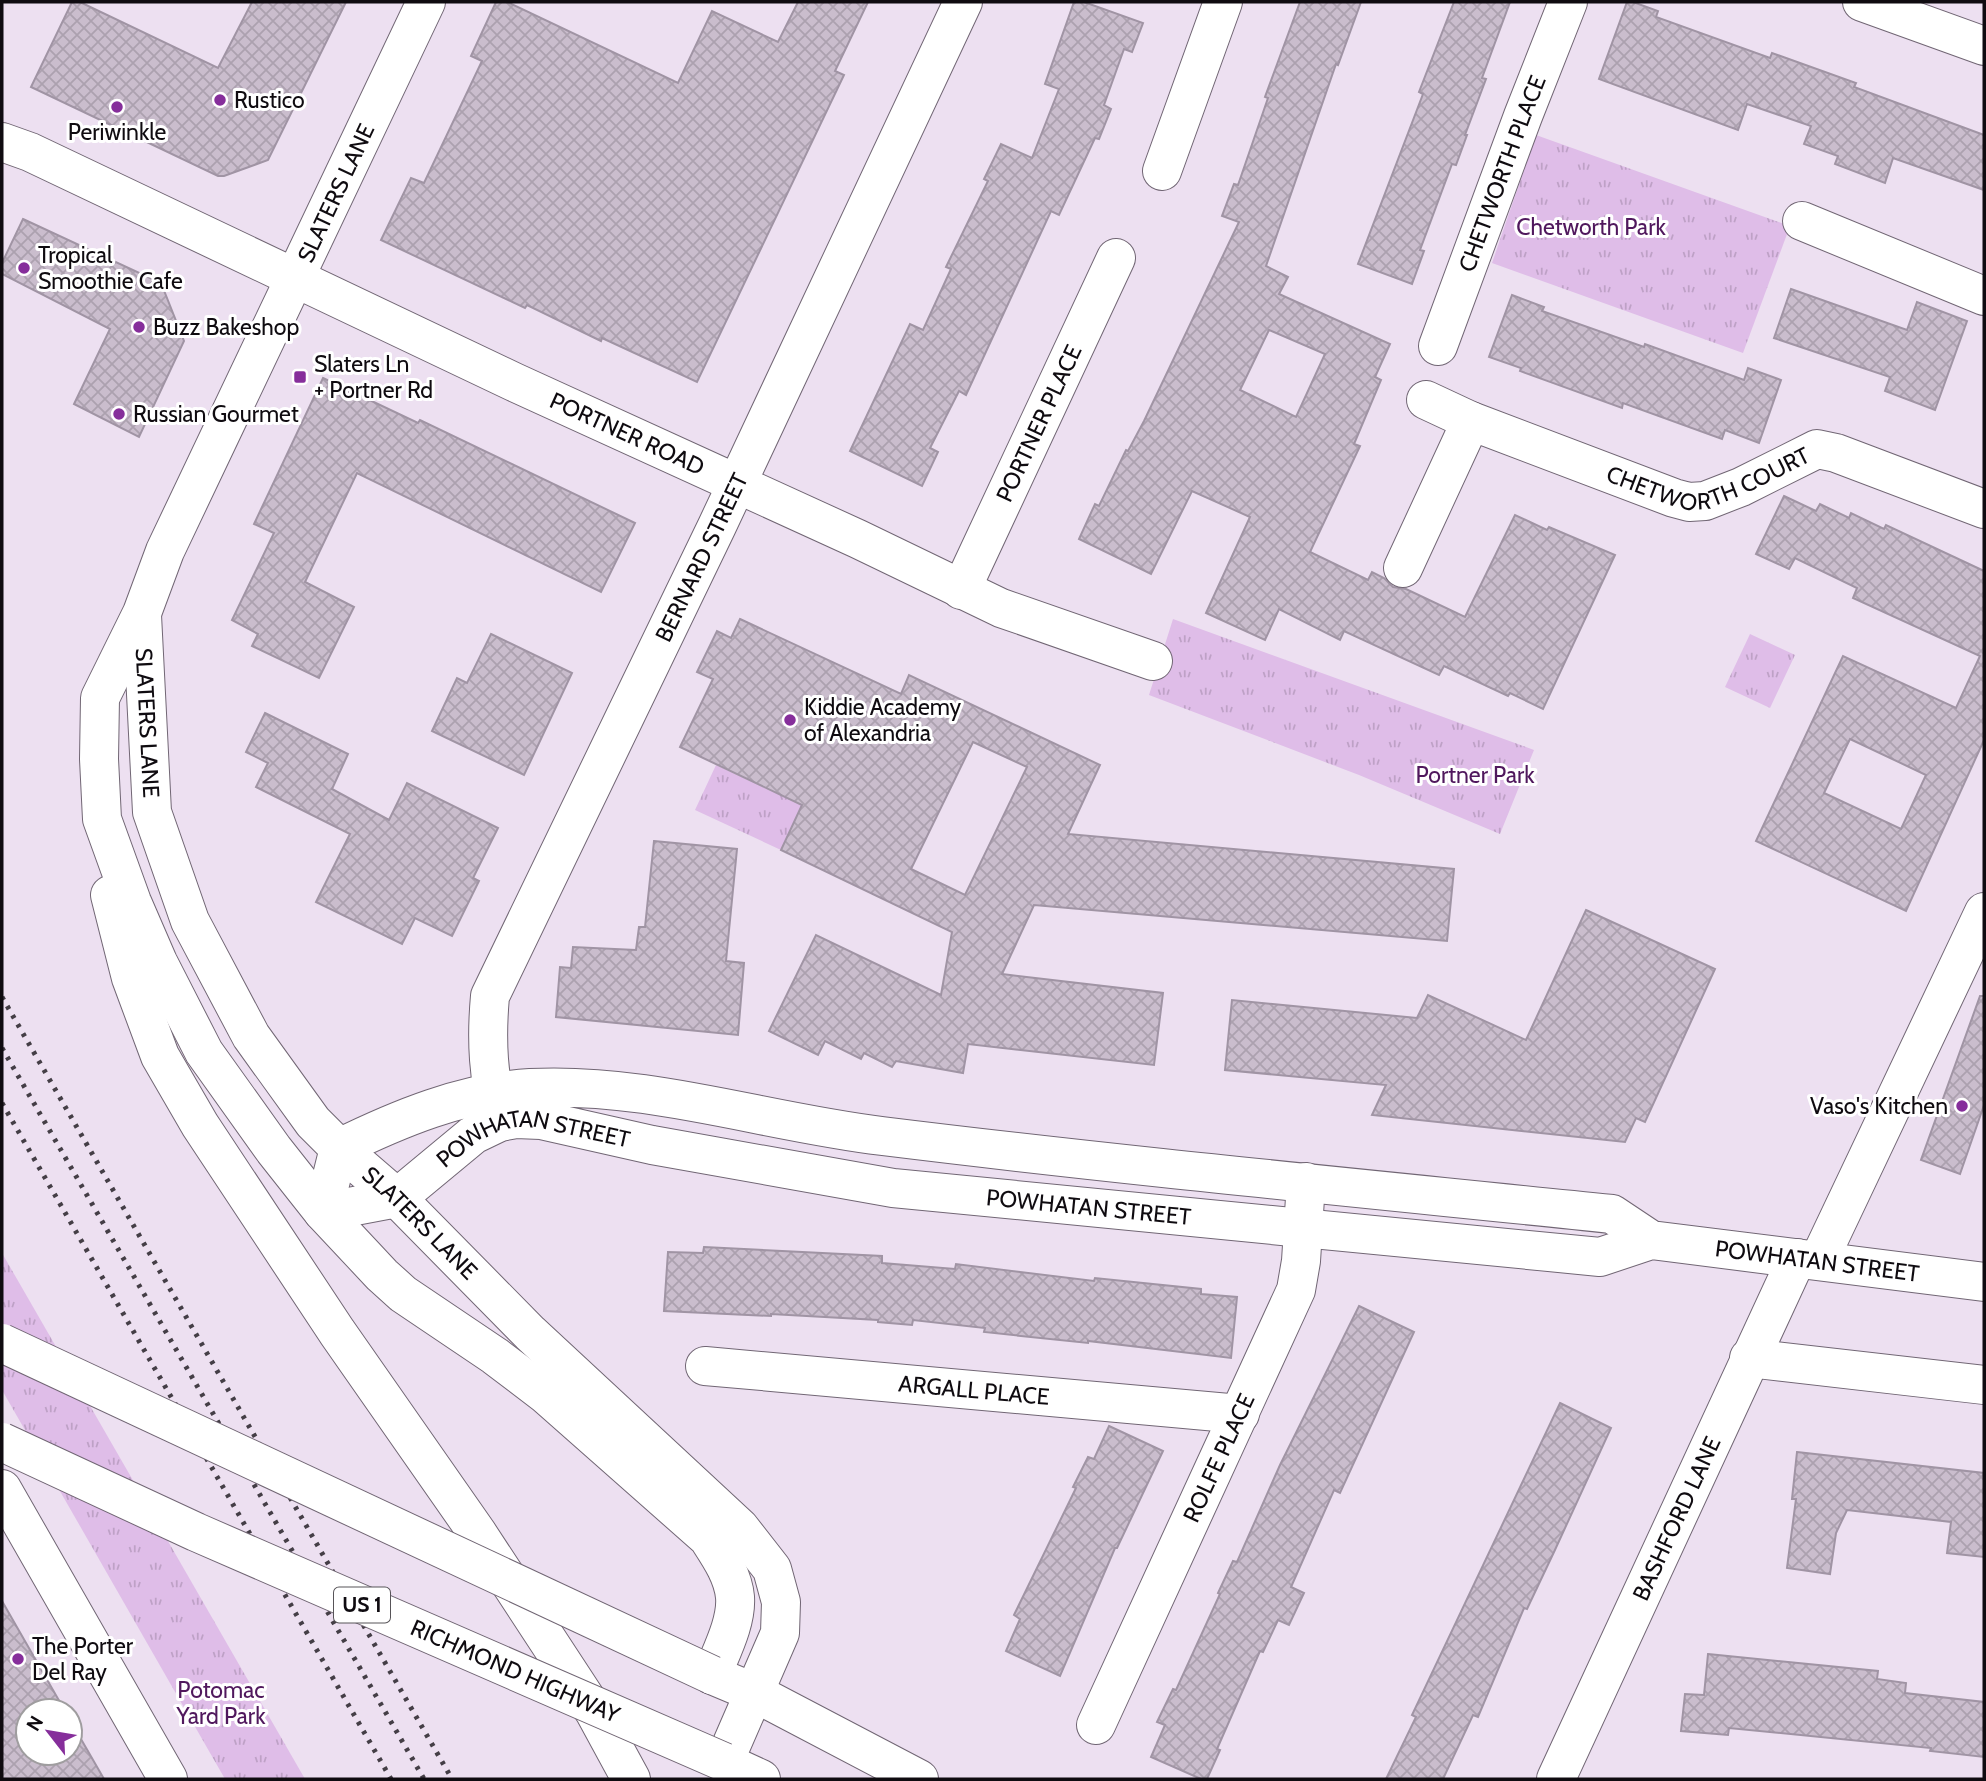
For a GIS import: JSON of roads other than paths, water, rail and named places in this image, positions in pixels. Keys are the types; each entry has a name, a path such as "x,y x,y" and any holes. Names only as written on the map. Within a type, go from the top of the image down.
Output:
{"main road":[{"name":"SLATERS LANE","path":"426,2 165,551 142,613 100,698 102,820 132,902 204,1052 233,1096 323,1212 361,1255 403,1294 495,1356 545,1395 708,1538 724,1562 735,1596 733,1618 712,1675"},
{"name":"BERNARD STREET","path":"496,1107 487,1039 490,996 736,485 963,2"},
{"path":"1161,172 1223,2"},
{"name":"CHETWORTH PLACE","path":"1438,346 1568,2"},
{"path":"1862,2 1984,46"},
{"name":"PORTNER ROAD","path":"2,142 30,152 736,485 858,539 961,590 1001,608 1153,661"},
{"path":"1802,221 1984,296"},
{"name":"PORTNER PLACE","path":"961,590 1116,258"},
{"name":"CHETWORTH COURT","path":"1426,400 1471,421 1661,494 1689,502 1705,501 1741,487 1817,449 1836,453 1984,509"},
{"path":"1403,568 1471,421"},
{"name":"SLATERS LANE","path":"142,613 152,812 190,921 251,1036 313,1122 397,1198 530,1333 740,1528 772,1569 781,1602 780,1633 724,1762"},
{"path":"102,820 110,904 131,978 160,1056 200,1125 337,1332 478,1534 594,1711 631,1779"},
{"name":"BASHFORD LANE","path":"1556,1779 1749,1358 1808,1259 1984,912"},
{"name":"POWHATAN STREET","path":"323,1212 397,1198 472,1135 496,1107 528,1088 562,1088 647,1094 878,1136 1612,1214 1651,1240"},
{"name":"POWHATAN STREET","path":"339,1148 396,1121 496,1107 516,1119 541,1120 652,1145 893,1188 1600,1257 1651,1240 1984,1282"},
{"path":"323,1212 339,1148"},
{"name":"ROLFE PLACE","path":"1096,1725 1296,1290 1306,1182"},
{"path":"2,1343 755,1693 919,1779"},
{"path":"1749,1358 1984,1385"},
{"name":"ARGALL PLACE","path":"705,1366 1240,1413"},
{"name":"RICHMOND HIGHWAY","path":"2,1442 196,1532 761,1779"},
{"path":"2,1489 168,1779"}],"railway":[{"path":"2,997 452,1779"},
{"path":"2,1048 424,1779"},
{"path":"2,1103 391,1779"}],"place":[{"name":"Rustico","path":"220,100"},
{"name":"Periwinkle","path":"117,107"},
{"name":"Tropical Smoothie Cafe","path":"24,268"},
{"name":"Buzz Bakeshop","path":"139,327"},
{"name":"Slaters Ln + Portner Rd","path":"300,377"},
{"name":"Russian Gourmet","path":"119,414"},
{"name":"Kiddie Academy of Alexandria","path":"790,720"},
{"name":"Vaso's Kitchen","path":"1962,1106"},
{"name":"The Porter Del Ray","path":"18,1659"}],"park label":[{"name":"Chetworth Park","path":"1591,227"},
{"name":"Portner Park","path":"1475,775"},
{"name":"Potomac Yard Park","path":"221,1703"}]}
